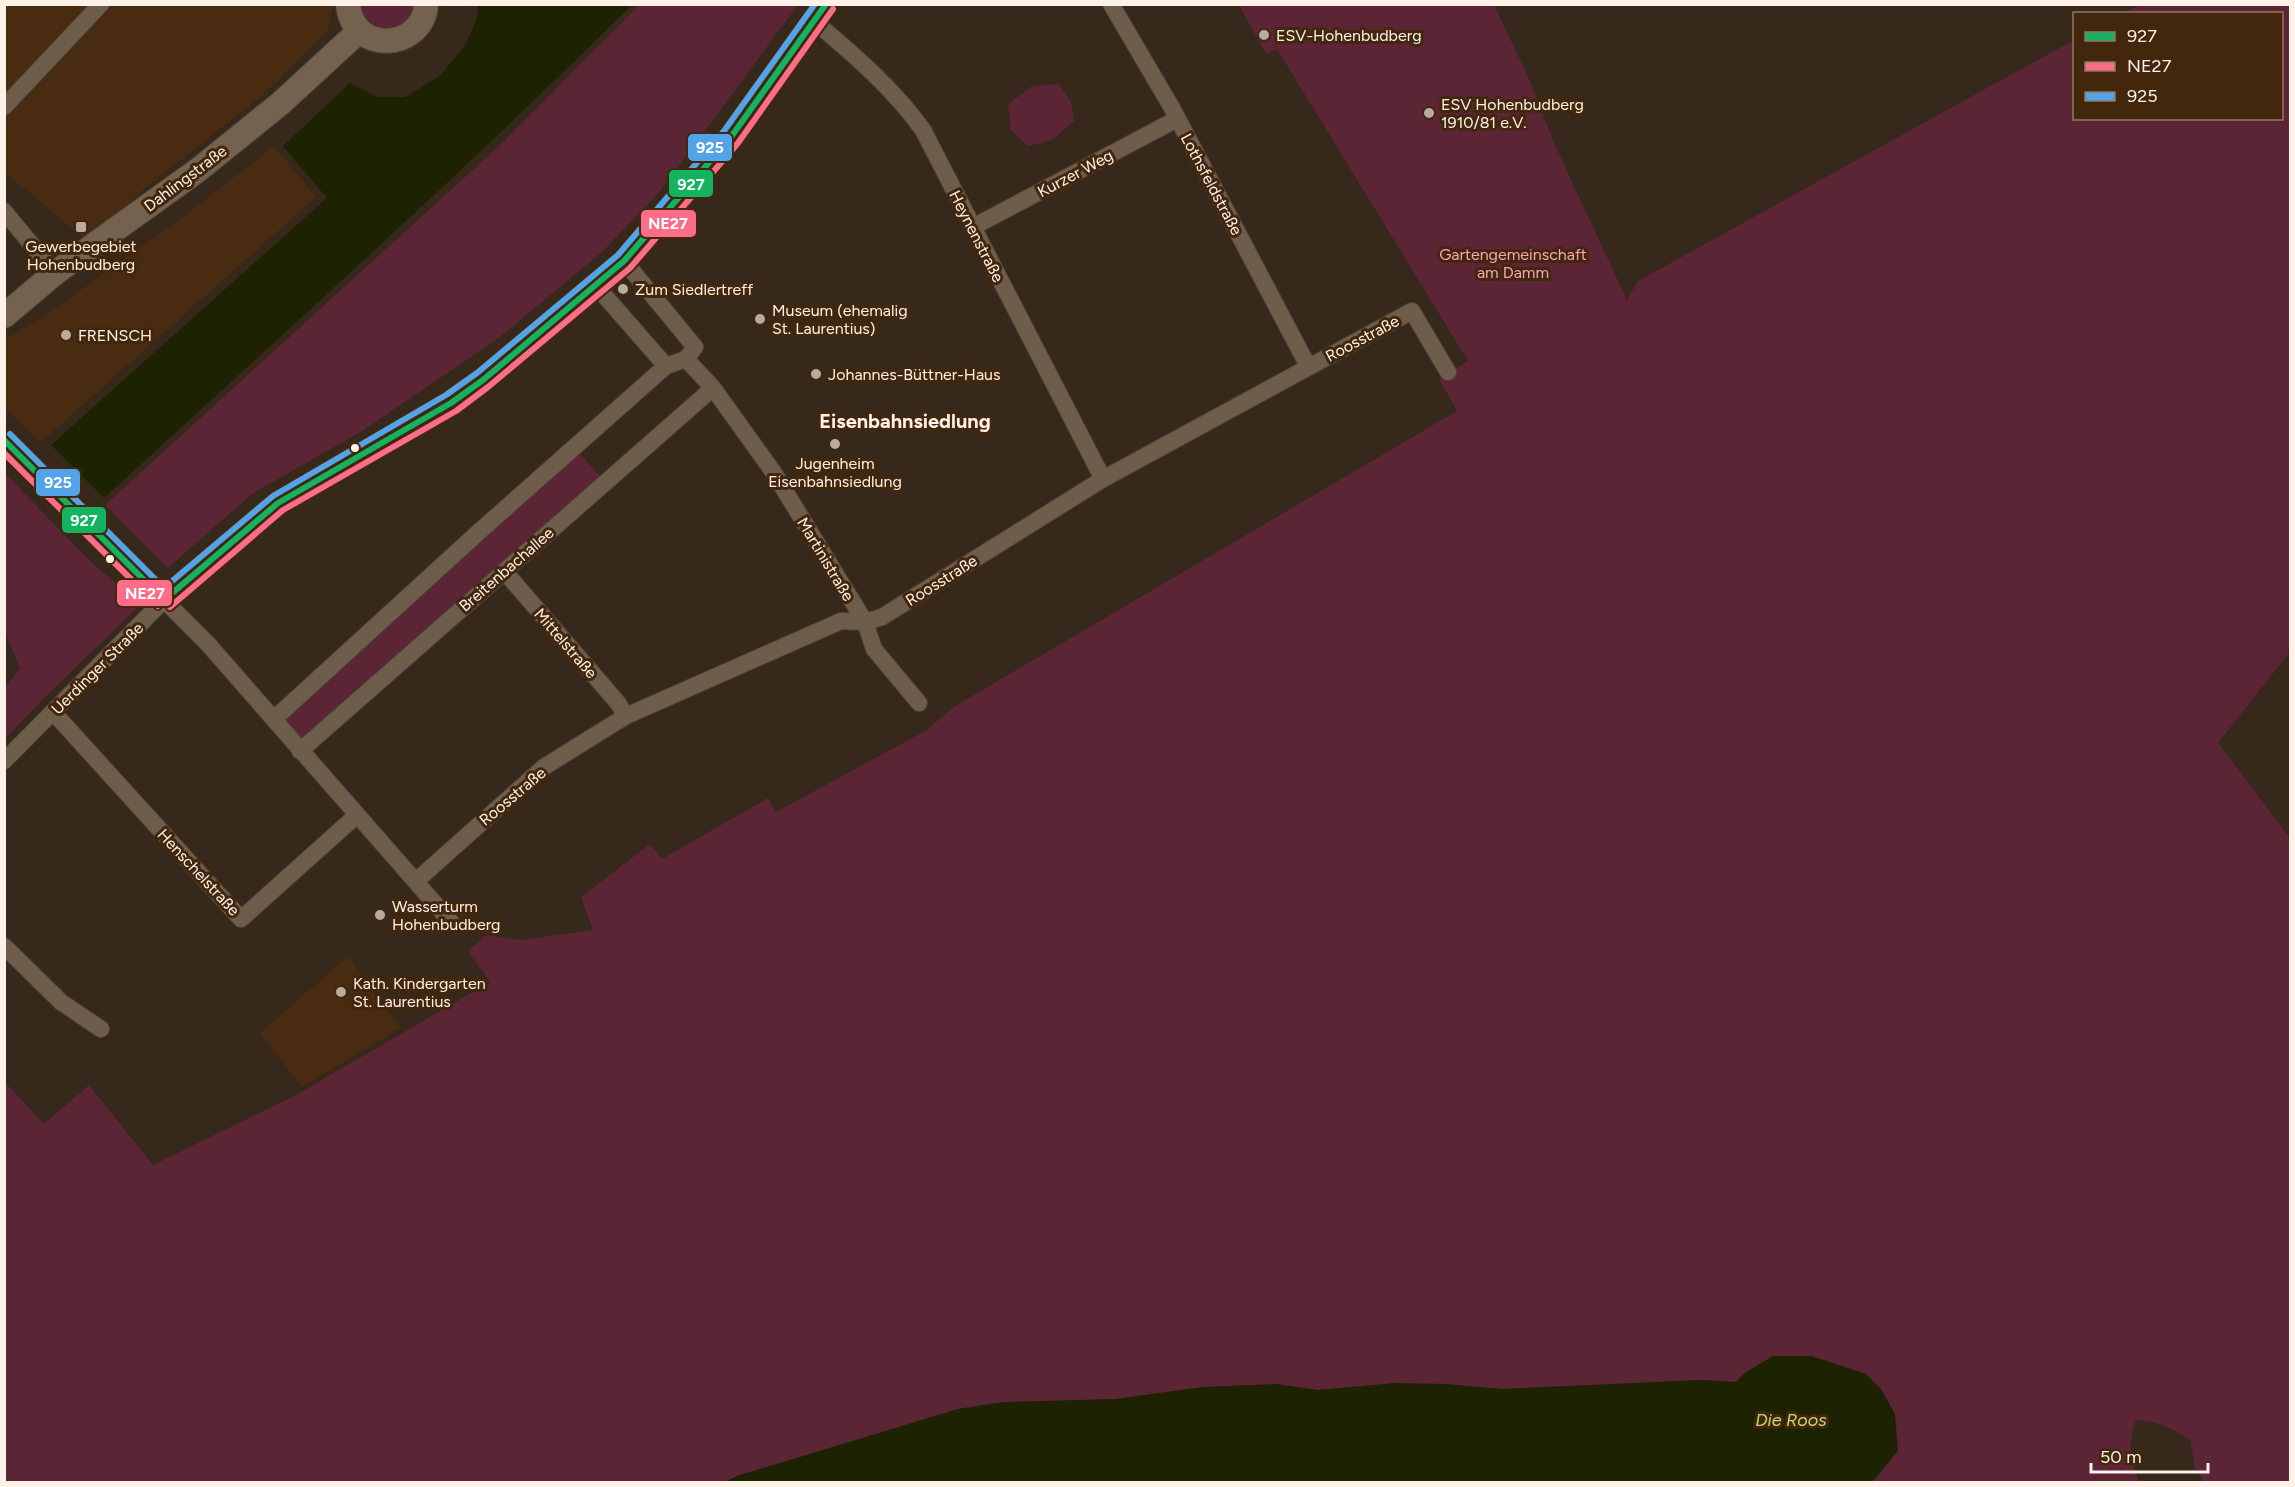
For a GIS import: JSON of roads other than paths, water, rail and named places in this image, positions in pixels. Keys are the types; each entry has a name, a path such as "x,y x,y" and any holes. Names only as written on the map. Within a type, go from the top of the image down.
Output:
{"street":[{"path":"4,107 101,4"},
{"path":"348,4 350,16 358,32 375,40 397,41 416,30 425,14 426,4"},
{"name":"Uerdinger Straße","path":"4,761 164,600 278,503 451,403 483,380 624,261 731,137 826,4"},
{"name":"Lothsfeldstraße","path":"1111,4 1177,119 1308,366"},
{"name":"Heynenstraße","path":"814,21 877,75 903,102 923,130 1103,479"},
{"name":"Dahlingstraße","path":"4,316 55,273 198,170 281,102 358,32"},
{"name":"Kurzer Weg","path":"973,227 1177,119"},
{"path":"4,211 55,273"},
{"name":"Martinistraße","path":"624,261 774,473 865,622 874,649 919,702"},
{"path":"596,286 666,366"},
{"name":"Roosstraße","path":"416,880 544,767 626,716 841,621 865,622 882,617 1103,479 1412,311 1448,372"},
{"path":"274,718 666,366 690,353"},
{"name":"Breitenbachallee","path":"300,751 713,388"},
{"path":"4,440 208,644 451,922"},
{"name":"Mittelstraße","path":"504,571 618,703 626,716"},
{"name":"Henschelstraße","path":"53,711 241,919 357,815"},
{"path":"4,946 61,1002 101,1029"}],"water":[{"path":"478,5 632,5 437,192 104,498 51,445 327,198 283,146 350,83 378,97 405,97 440,76 466,44 477,18"},
{"name":"Die Roos","path":"1773,1356 1811,1356 1866,1374 1881,1389 1895,1414 1898,1451 1872,1482 725,1482 737,1476 958,1409 1004,1402 1116,1399 1203,1387 1275,1384 1318,1390 1395,1383 1447,1384 1502,1389 1701,1380 1736,1382 1746,1372"}],"place":[{"name":"ESV-Hohenbudberg","path":"1264,35"},
{"name":"ESV Hohenbudberg 1910/81 e.V.","path":"1429,113"},
{"name":"Gewerbegebiet Hohenbudberg","path":"81,227"},
{"name":"Zum Siedlertreff","path":"623,289"},
{"name":"Museum (ehemalig St. Laurentius)","path":"760,319"},
{"name":"FRENSCH","path":"66,335"},
{"name":"Johannes-Büttner-Haus","path":"816,374"},
{"name":"Jugenheim Eisenbahnsiedlung","path":"835,444"},
{"name":"Wasserturm Hohenbudberg","path":"380,915"},
{"name":"Kath. Kindergarten St. Laurentius","path":"341,992"}],"district":[{"name":"Eisenbahnsiedlung","path":"905,421"}],"park label":[{"name":"Gartengemeinschaft am Damm","path":"1513,263"}]}
